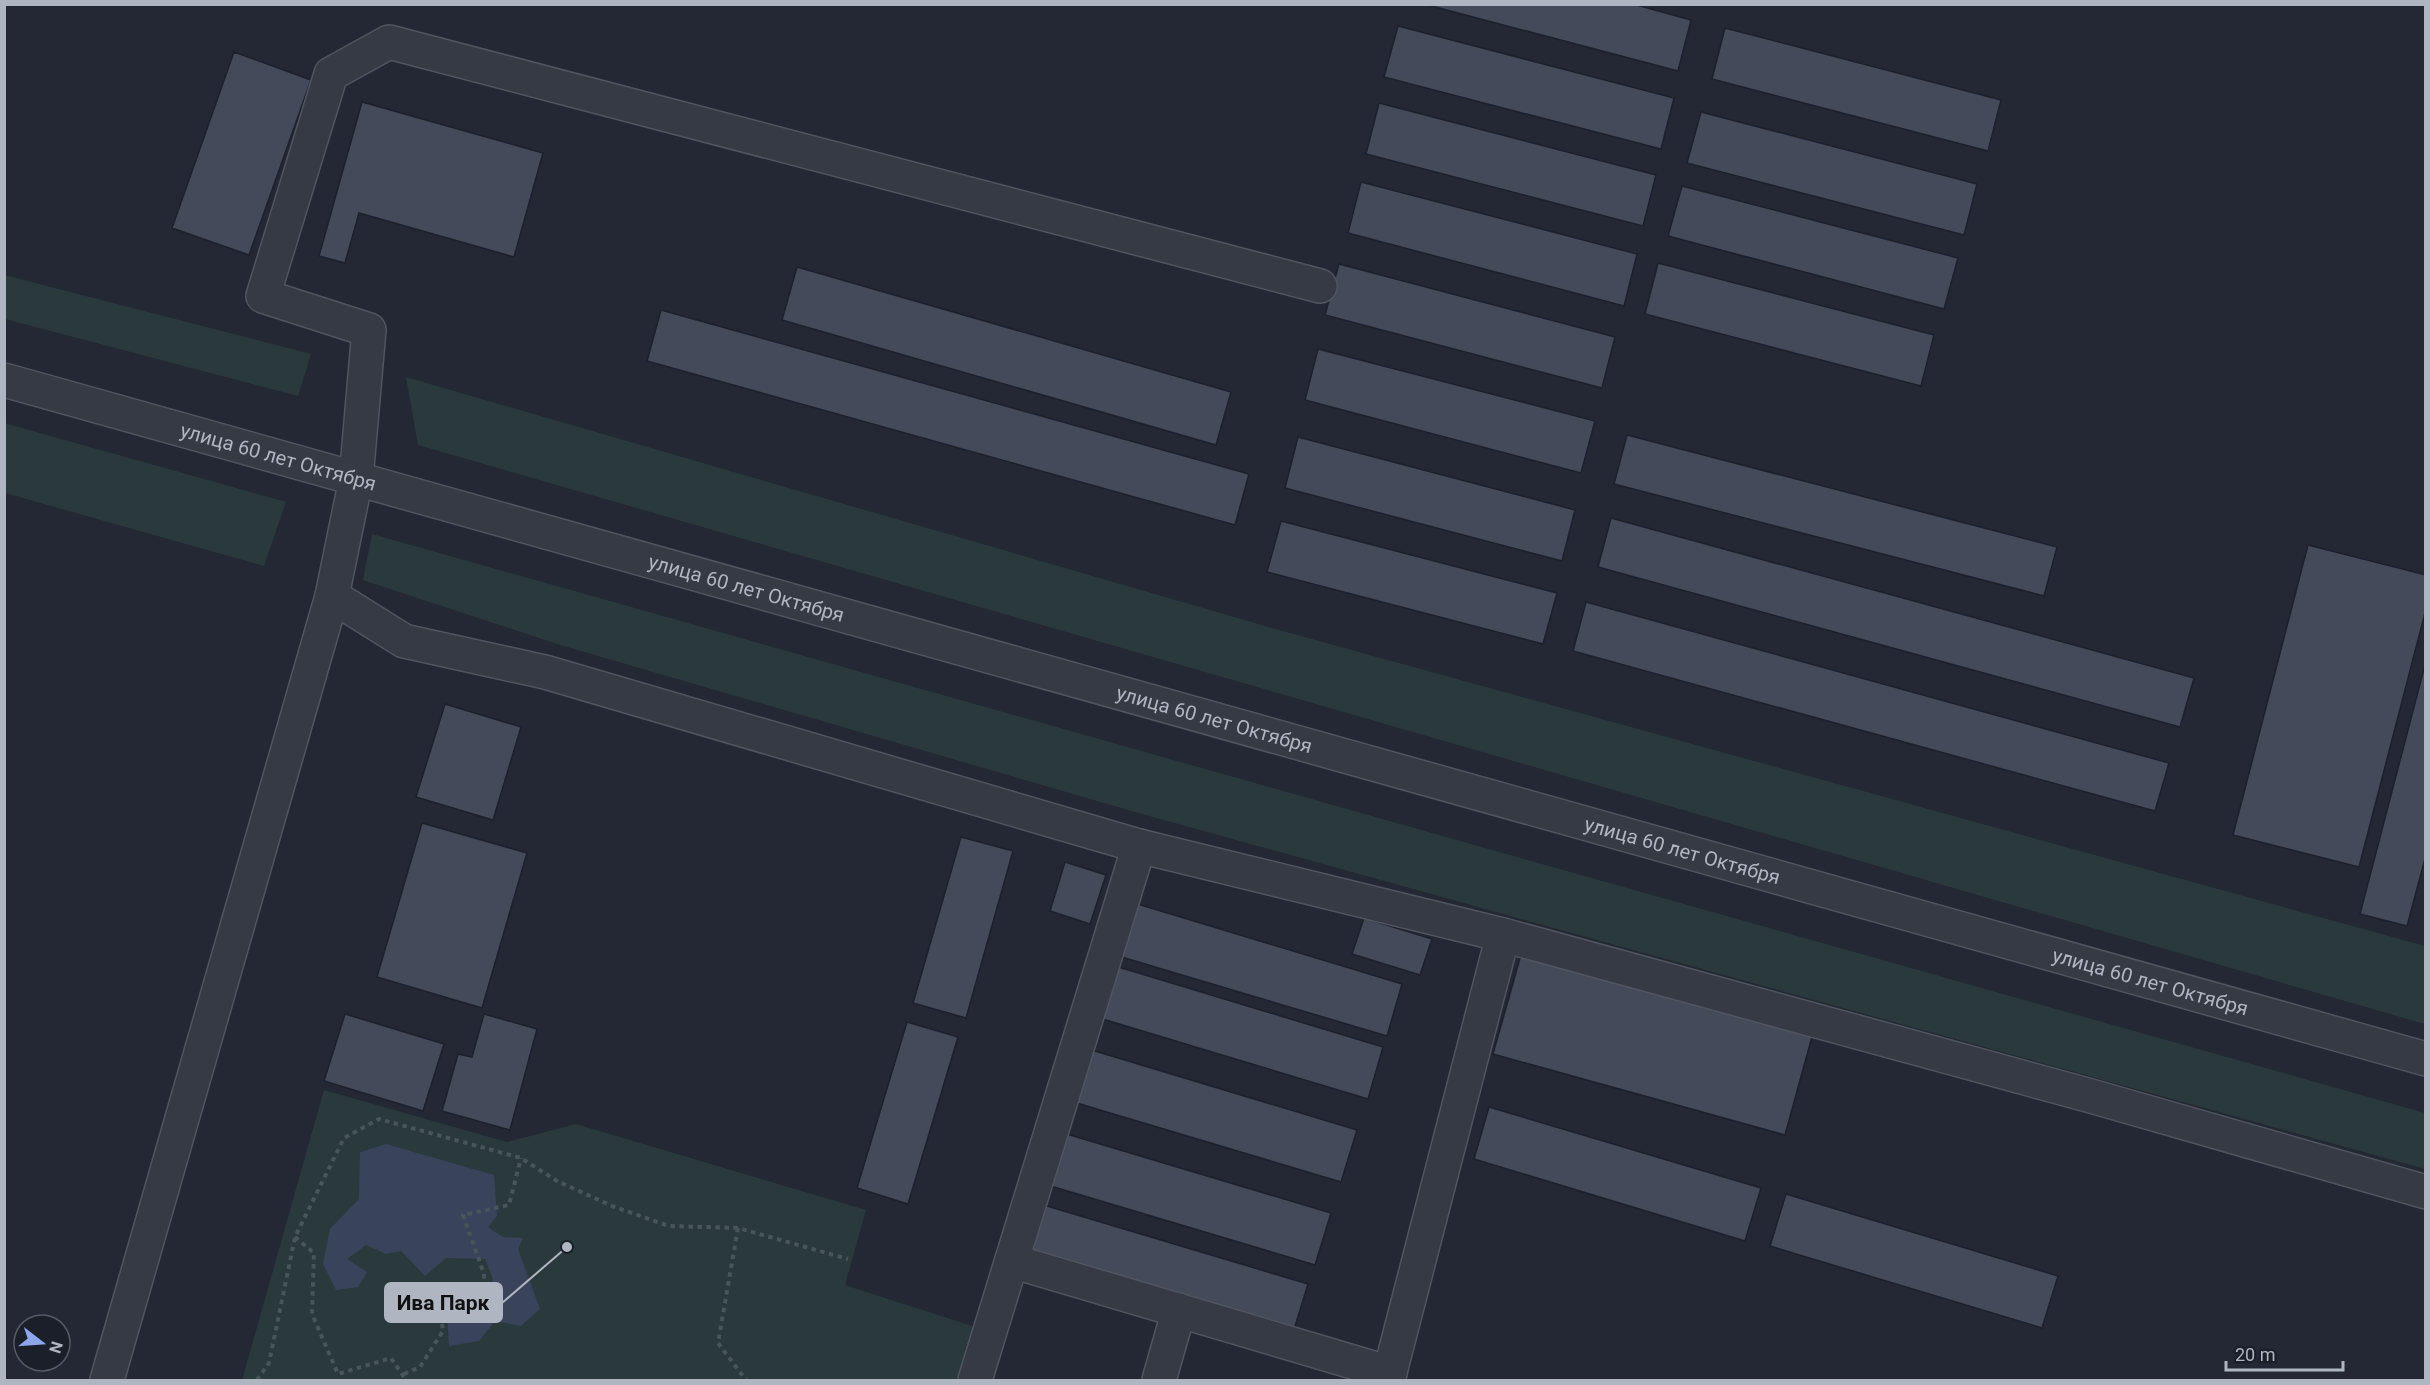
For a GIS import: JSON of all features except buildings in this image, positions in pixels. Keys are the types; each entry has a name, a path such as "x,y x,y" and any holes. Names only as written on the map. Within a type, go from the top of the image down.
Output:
{"street":[{"path":"107,1380 332,596 356,479 369,330 263,296 331,74 389,42 1320,286"},
{"name":"улица 60 лет Октября","path":"4,380 2426,1059"},
{"path":"332,596 404,641 545,672 1139,846 1503,936 2091,1096 2426,1192"},
{"path":"975,1380 1139,846"},
{"path":"1012,1261 1179,1310 1389,1377 1503,936"},
{"path":"1159,1380 1179,1310"}],"path":[{"path":"257,1380 269,1363 295,1237 344,1138 379,1119 521,1158 557,1180 612,1206 669,1226 738,1228 848,1259"},
{"path":"404,1374 420,1367 443,1330 440,1308 468,1304 484,1289 484,1274 463,1215 509,1205 521,1158"},
{"path":"738,1228 718,1343 746,1380"},
{"path":"295,1237 314,1253 312,1314 338,1374 391,1358 406,1380"}],"shaded area":[{"path":"4,275 311,354 298,396 5,319"},
{"path":"406,377 1279,630 2425,946 2425,1024 418,445"},
{"path":"4,423 286,502 264,566 5,493"},
{"path":"372,534 2425,1113 2425,1169 1135,812 557,644 363,580"},
{"path":"324,1090 507,1142 576,1124 866,1210 845,1285 978,1328 962,1380 242,1380"}],"water":[{"path":"386,1144 494,1175 497,1216 488,1227 503,1237 523,1238 518,1249 540,1309 521,1326 495,1321 479,1341 449,1346 447,1311 464,1309 476,1304 482,1300 490,1288 493,1279 485,1259 446,1258 425,1276 401,1251 386,1254 366,1245 347,1259 367,1272 358,1287 336,1290 323,1264 330,1229 359,1199 360,1152"}],"place":[{"name":"Ива Парк","path":"567,1247"}]}
